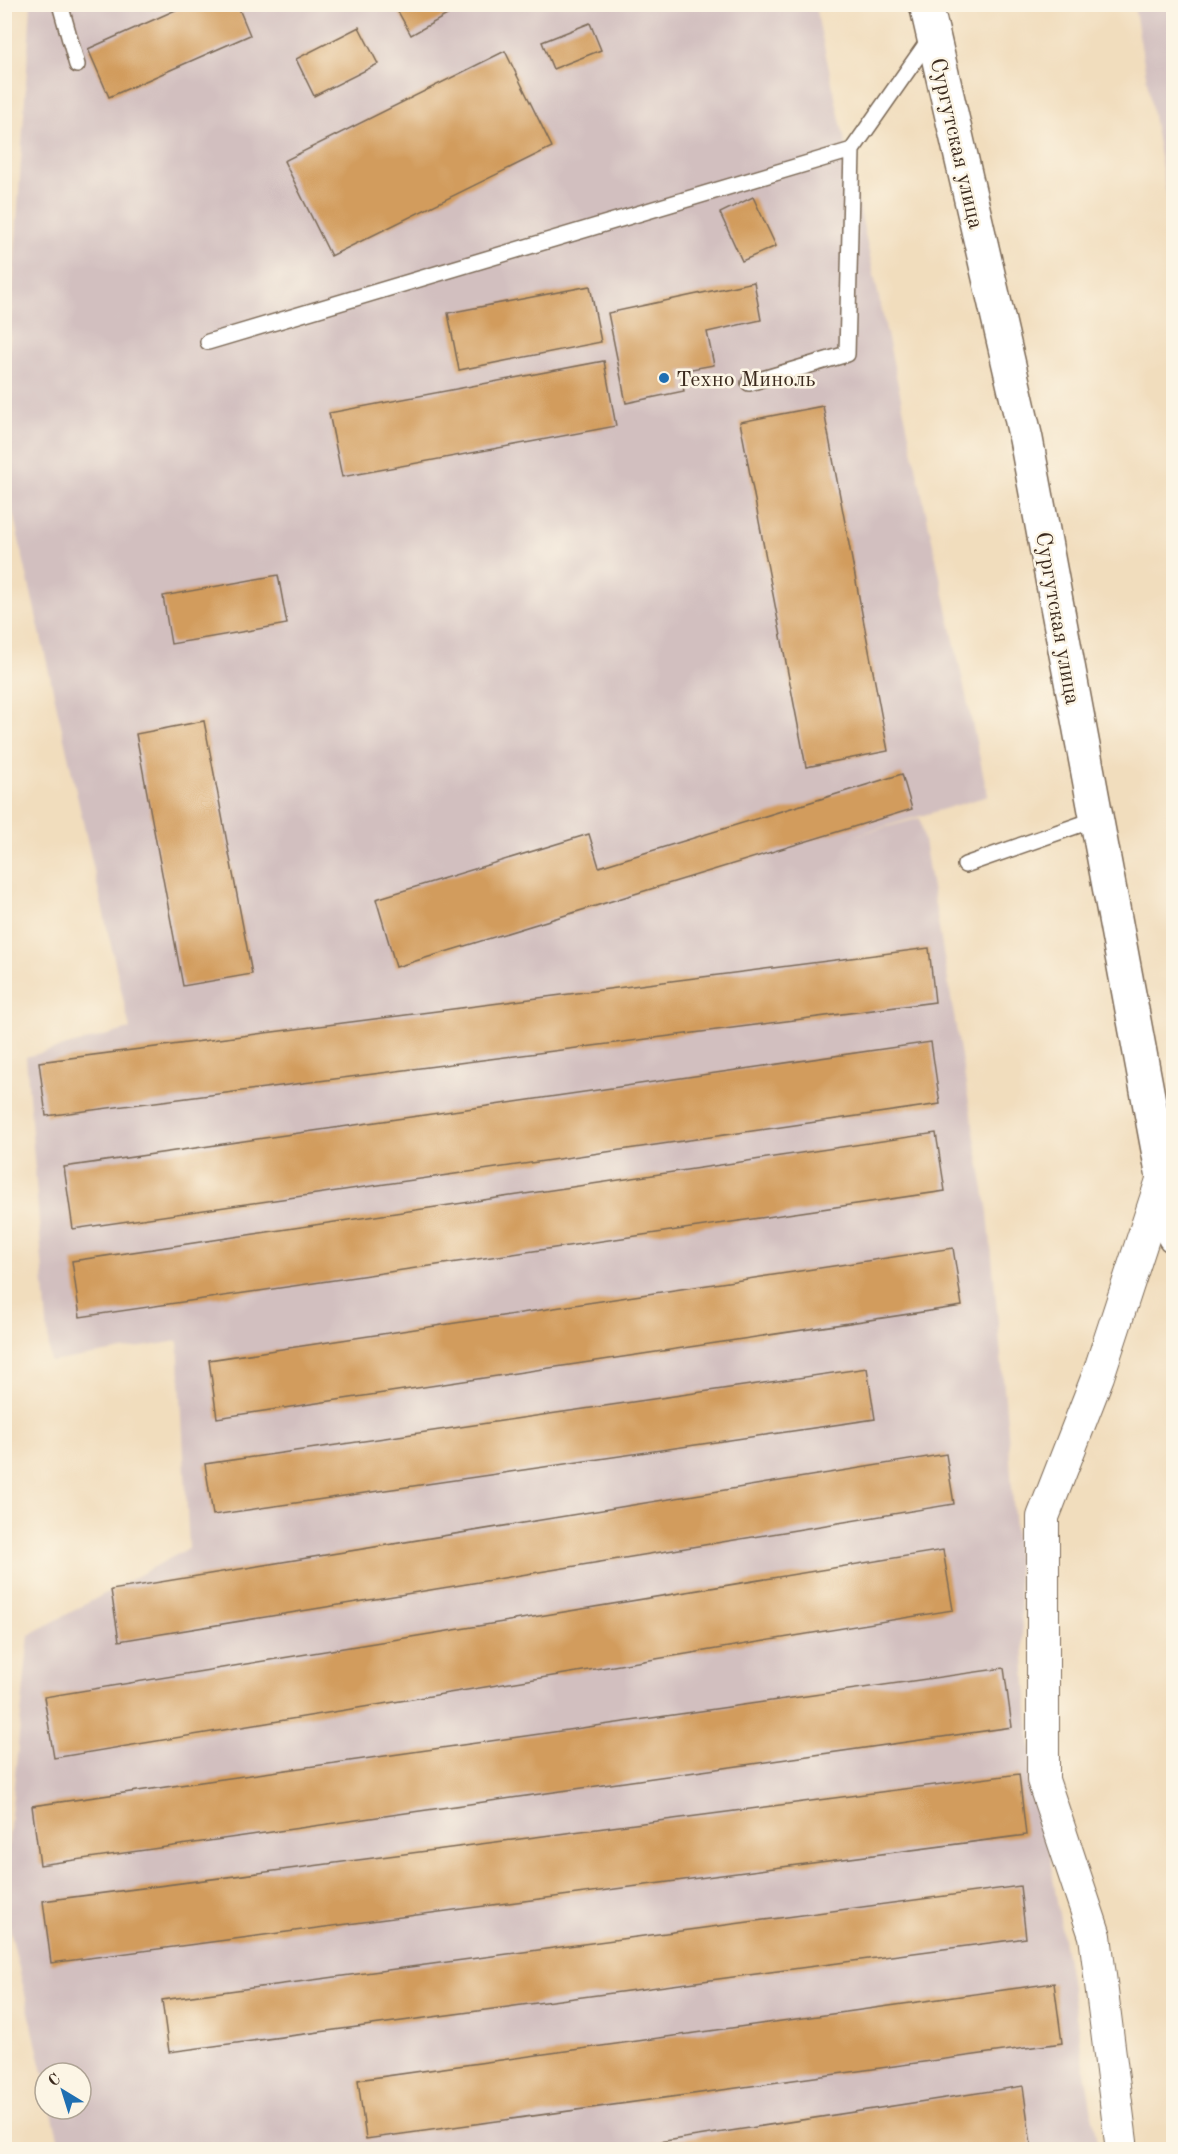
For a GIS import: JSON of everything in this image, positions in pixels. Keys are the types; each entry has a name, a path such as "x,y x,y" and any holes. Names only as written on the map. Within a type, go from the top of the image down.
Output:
{"street":[{"name":"Сургутская улица","path":"930,19 1026,440 1173,1236"},
{"path":"1122,2150 1095,1936 1043,1780 1043,1517 1098,1376 1163,1177"}],"lane":[{"path":"60,4 77,65"},
{"path":"749,383 847,354 852,150 905,77 930,19"},
{"path":"208,342 852,150"},
{"path":"965,865 1096,819"}],"shaded area":[{"path":"31,5 815,5 988,796 849,837 920,818 988,1213 1008,1432 1030,1739 1098,2149 61,2149 54,2121 93,2121 93,2061 40,2061 5,1907 5,1876 29,1635 189,1548 178,1341 50,1362 26,1057 130,1029 5,478 5,409"},
{"path":"1134,5 1173,5 1173,232"}],"building":[{"path":"189,4 237,4 250,35 109,97 88,49"},
{"path":"394,4 467,4 411,35"},
{"path":"590,23 601,50 553,69 542,42"},
{"path":"359,27 378,64 314,96 296,59"},
{"path":"505,51 552,147 331,256 284,161"},
{"path":"753,197 776,246 742,261 720,213"},
{"path":"754,282 761,320 707,332 714,365 680,371 684,391 626,403 608,313"},
{"path":"590,286 601,342 459,370 448,313"},
{"path":"604,361 616,426 342,477 329,413"},
{"path":"823,406 888,751 806,767 740,422"},
{"path":"278,575 287,624 171,644 163,596"},
{"path":"204,721 252,974 183,986 136,734"},
{"path":"902,774 912,809 396,967 376,899 589,834 599,867"},
{"path":"929,948 935,1002 46,1116 39,1062"},
{"path":"931,1042 940,1104 73,1229 64,1167"},
{"path":"936,1133 945,1191 80,1317 72,1261"},
{"path":"953,1248 962,1306 217,1418 209,1360"},
{"path":"867,1368 875,1419 213,1515 205,1464"},
{"path":"946,1454 954,1504 119,1641 111,1590"},
{"path":"943,1550 953,1610 54,1758 44,1697"},
{"path":"1004,1668 1012,1727 40,1865 32,1806"},
{"path":"1019,1774 1026,1835 51,1963 43,1901"},
{"path":"1020,1886 1026,1938 169,2052 162,2000"},
{"path":"1054,1983 1062,2043 366,2139 358,2080"},
{"path":"1023,2086 1031,2145 1000,2150 606,2150"}],"place":[{"name":"Техно Миноль","path":"664,378"}]}
